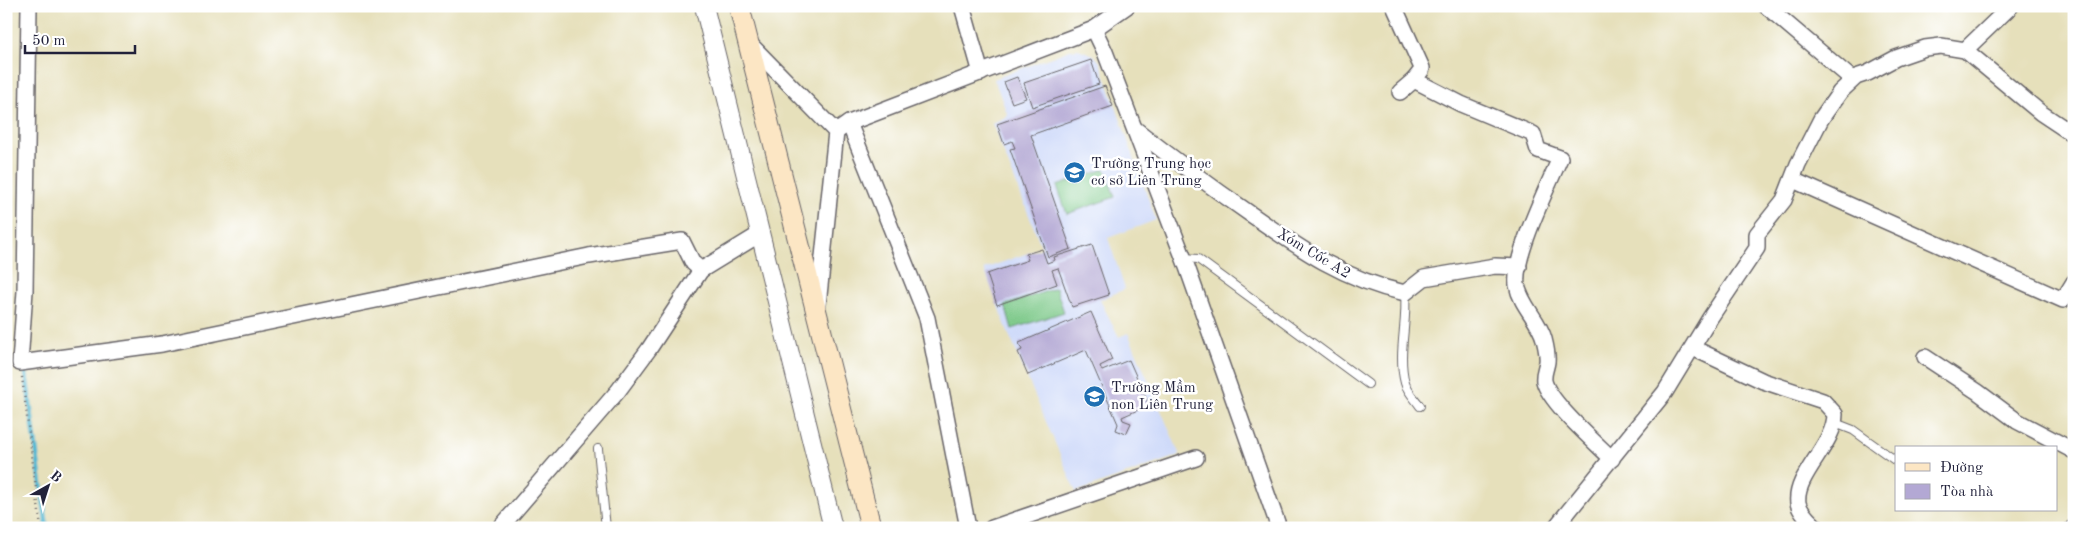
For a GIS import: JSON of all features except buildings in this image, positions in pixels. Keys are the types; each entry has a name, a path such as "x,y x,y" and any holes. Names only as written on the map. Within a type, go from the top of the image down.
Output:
{"main road":[{"path":"742,9 799,239 816,316 871,528"}],"street":[{"path":"29,6 24,363 162,344 588,256 682,241 693,263 700,270"},
{"path":"704,6 833,528"},
{"path":"962,6 981,73"},
{"path":"816,316 836,132 849,123 1094,29 1128,6"},
{"path":"1394,6 1422,68 1414,80 1400,92"},
{"path":"1766,6 1852,79"},
{"path":"1965,50 2012,6"},
{"path":"1094,29 1184,258 1279,528"},
{"path":"749,43 836,132"},
{"path":"1555,528 1665,392 1710,318 1757,248 1757,234 1784,200 1798,164 1822,119 1840,92 1852,79 1896,58 1925,48 1941,46 1965,50 2041,113 2074,135"},
{"path":"1414,80 1461,104 1533,134 1538,150 1560,158 1536,214 1519,266 1518,285 1529,314 1540,329 1546,349 1547,363 1543,373 1545,383 1559,404 1612,458"},
{"path":"849,123 927,318 968,528"},
{"name":"Xóm Cốc A2","path":"1134,128 1185,168 1306,252 1339,271 1366,283 1405,293"},
{"path":"1793,180 2063,300 2074,282"},
{"path":"500,528 618,392 649,350 700,270 760,234"},
{"path":"1405,293 1424,278 1495,266 1519,266"},
{"path":"1693,348 1763,381 1823,401 1836,414 1835,423 1828,440 1807,473 1799,492 1798,503 1802,511 1817,528"},
{"path":"1925,357 1978,392 2017,422 2074,451"},
{"path":"992,528 1196,458"}],"lane":[{"path":"1184,258 1198,259 1368,384"},
{"path":"1405,293 1402,356 1405,385 1420,406"},
{"path":"1835,423 1854,430 1895,460"},
{"path":"598,449 606,528"}],"path":[{"path":"24,363 41,528"}],"shaded area":[{"name":"Trường Trung học cơ sở Liên Trung","path":"1078,49 1094,55 1100,62 1156,220 1108,238 1125,289 1100,300 1119,337 1128,333 1180,455 1076,492 1010,337 984,269 1042,248 992,123 1008,116 994,79 1070,50"}],"green space":[{"path":"1105,169 1115,197 1067,214 1057,186"},
{"path":"1056,288 1064,312 1012,329 1005,305"}],"waterway":[{"path":"25,366 47,528"}],"place":[{"name":"Trường Trung học cơ sở Liên Trung","path":"1075,172"},
{"name":"Trường Mầm non Liên Trung","path":"1095,396"}]}
